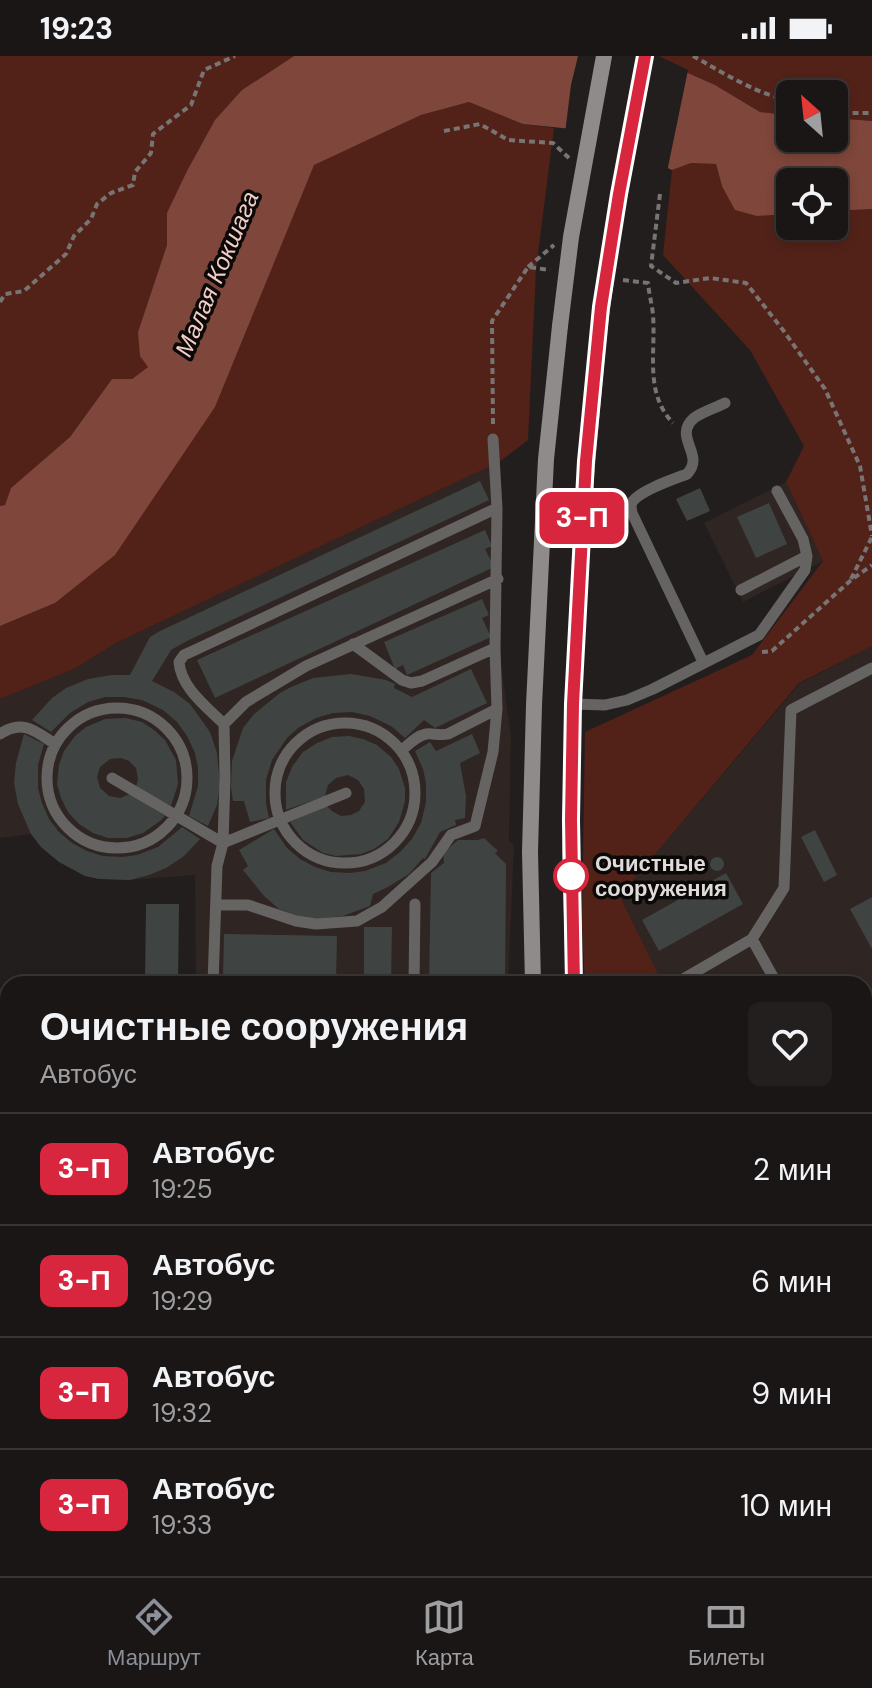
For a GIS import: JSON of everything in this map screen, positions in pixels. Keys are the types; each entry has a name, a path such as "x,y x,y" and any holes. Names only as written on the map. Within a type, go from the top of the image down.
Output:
{"main road":[{"path":"533,976 530,852 546,459 571,237 604,56"},
{"path":"574,976 570,850 573,704 584,490 611,241 645,56"}],"lane":[{"path":"703,662 631,507 632,502 642,494 691,470 694,460 687,443 687,429 695,417 725,403"},
{"path":"216,905 248,905 296,921 316,924 357,921 382,907 432,862 451,835 475,826 493,752 497,709 497,508 493,439"},
{"path":"573,704 605,705 627,700 759,635 805,570 807,556 803,539 777,491"},
{"path":"213,976 217,866 223,843 224,724 193,692 180,670 179,662 184,655 497,508"},
{"path":"741,590 807,556"},
{"path":"224,724 246,702 306,666 498,579"},
{"path":"353,644 402,680 411,683 495,648"},
{"path":"688,976 752,939 784,888 791,710 872,668"},
{"path":"127,708 147,714 165,726 178,742 186,762 187,782 183,803 176,815 158,836 139,845 118,849 97,846 78,837 62,823 52,805 47,784 48,764 55,744 68,727 86,715 106,709 127,708"},
{"path":"401,751 422,735 448,734 497,709"},
{"path":"334,723 355,723 375,729 392,741 406,757 414,777 416,797 411,818 401,836 386,851 367,860 346,864 325,861 306,852 290,838 280,820 275,799 276,779 283,759 296,742 313,730 334,723"},
{"path":"0,734 9,729 28,727 55,744"},
{"path":"112,778 223,843"},
{"path":"223,843 346,793"},
{"path":"414,976 415,904"},
{"path":"752,939 773,976"}],"path":[{"path":"0,302 5,294 24,291 66,254 74,236 91,219 97,204 111,193 133,185 135,172 151,153 153,134 191,105 204,70 235,56"},
{"path":"693,56 729,77 776,97"},
{"path":"848,112 872,113"},
{"path":"444,131 480,124 508,140 553,143 573,162"},
{"path":"660,194 651,266 676,283 710,278 746,283 825,389 860,466 872,536 850,581"},
{"path":"528,267 561,239"},
{"path":"758,653 772,651 872,565"}],"shaded area":[{"path":"0,56 294,56 242,90 167,213 167,245 138,332 148,367 132,379 112,379 70,437 11,488 5,505 0,506"},
{"path":"650,56 872,56 872,121 848,119 848,80 776,80 776,114 760,112 715,85"},
{"path":"469,102 523,124 554,128 536,269 528,440 499,462 118,642 74,669 0,699 0,626 55,603 174,466 215,407 313,165 421,115"},
{"path":"691,163 716,164 722,186 757,216 776,215 776,240 848,240 848,210 872,209 872,646 799,683 620,896 659,976 585,976 582,923 585,732 752,655 823,561 786,482 804,446 750,350 663,255 672,170"},
{"path":"499,462 500,658 511,736 509,840 514,846 508,976 196,976 195,875 99,879 85,876 59,862 31,834 0,838 0,699 74,669 118,642"},
{"path":"786,482 823,561 743,602 704,523"},
{"path":"872,646 872,976 659,976 620,896 800,683"}],"water":[{"name":"Малая Кокшага","path":"294,56 650,56 715,85 760,112 776,114 776,152 848,152 848,119 872,121 872,209 848,210 848,168 776,168 776,215 757,216 735,210 722,186 716,164 691,163 672,170 582,130 523,124 469,102 421,115 314,165 215,407 115,555 55,603 0,626 0,506 5,505 11,488 70,437 112,379 132,379 148,367 140,356 138,332 167,245 167,213 215,120 242,90"}],"pier":[{"path":"578,56 659,56 688,70 667,172 581,134 565,133"}],"building":[{"path":"480,481 489,500 171,650 152,681 190,704 210,732 217,753 220,784 217,805 208,826 189,816 198,786 195,753 177,722 163,710 142,700 105,697 88,702 70,713 51,732 32,720 66,688 88,679 130,675 150,637 160,631"},
{"path":"700,488 710,511 687,521 676,499"},
{"path":"769,503 787,544 756,558 737,517"},
{"path":"485,530 492,546 485,549 494,567 215,698 197,660"},
{"path":"482,599 489,615 482,618 491,637 407,675 403,665 395,669 384,642"},
{"path":"471,669 487,703 435,728 424,720 405,738 391,726 370,716 352,712 316,718 287,738 272,760 266,780 269,818 250,822 244,801 233,801 232,761 243,728 254,714 280,693 313,678 351,674 386,680 412,697"},
{"path":"126,718 142,722 165,740 176,760 178,784 171,806 136,787 136,768 129,761 110,759 100,767 97,777 100,788 109,796 120,798 130,794 165,816 143,833 127,838 108,838 79,824 68,812 57,784 59,765 64,751 86,727 105,719"},
{"path":"24,734 44,744 38,765 38,788 42,803 49,819 72,843 103,856 122,857 158,847 182,827 200,839 184,856 166,868 130,880 85,876 59,862 31,834 18,804 14,783"},
{"path":"472,734 480,753 460,763 466,796 465,818 455,820 456,825 440,832 425,859 409,874 373,894 370,906 343,916 315,919 298,916 279,909 243,870 248,866 239,850 274,829 287,848 300,859 331,872 365,871 386,863 412,839 421,823 426,783 415,751 430,742 436,751"},
{"path":"349,736 377,745 391,757 399,769 405,801 399,822 388,839 361,854 336,856 323,853 303,840 290,822 326,805 341,816 359,811 365,802 364,789 358,780 348,775 336,778 328,785 325,796 286,810 286,782 303,752 332,737"},
{"path":"815,830 837,875 824,882 801,837"},
{"path":"484,838 498,851 495,853 506,864 505,976 429,976 431,873 444,863 443,853 458,840"},
{"path":"717,857 724,864 717,871 710,864"},
{"path":"726,873 743,904 659,951 642,920"},
{"path":"872,897 872,949 850,909"},
{"path":"146,904 179,904 178,976 145,976"},
{"path":"364,927 392,927 391,976 364,976"},
{"path":"224,934 337,936 336,976 223,976"}],"bus line":[{"name":"3-П","path":"574,976 570,850 573,704 586,461 601,307 645,56"}],"place":[{"name":"Очистные сооружения","path":"571,876"}]}
